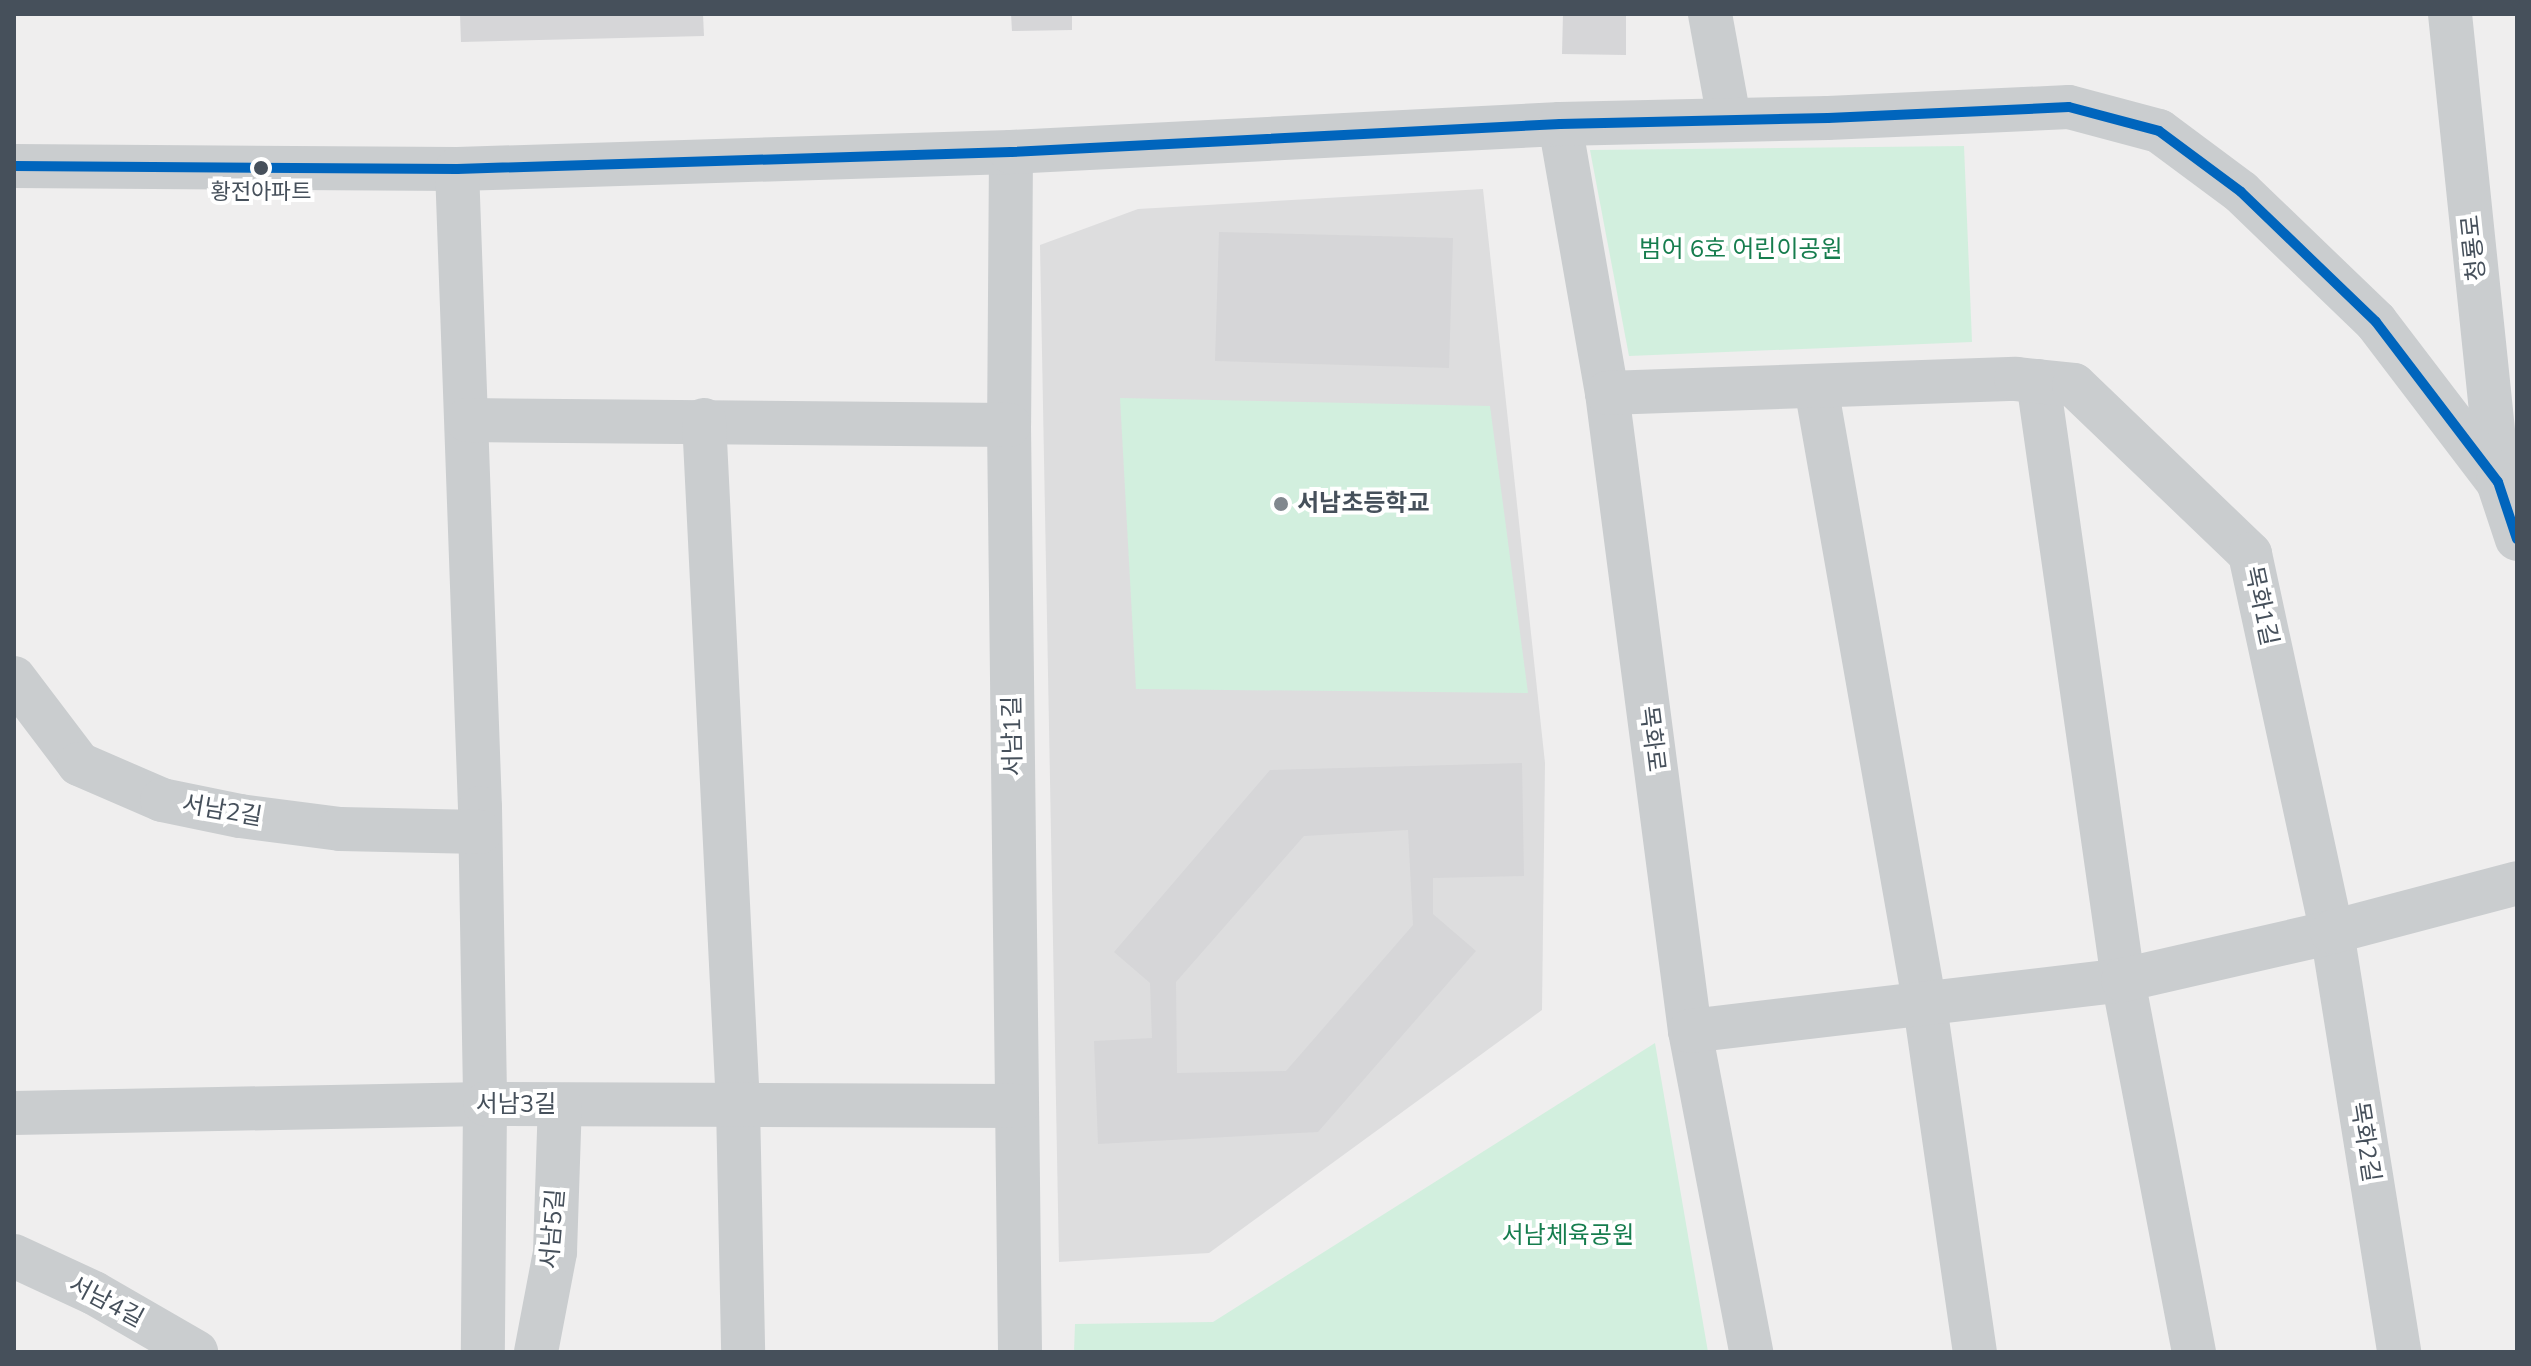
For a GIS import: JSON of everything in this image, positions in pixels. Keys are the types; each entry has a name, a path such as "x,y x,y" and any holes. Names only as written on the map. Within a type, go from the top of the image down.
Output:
{"street":[{"path":"1710,14 1729,119"},
{"name":"청룡로","path":"2450,14 2507,488"},
{"path":"14,166 457,169 1011,152 1560,124 1828,118 2069,107 2159,131 2241,192 2376,322 2507,488 2517,539"},
{"name":"목화로","path":"1560,124 1607,393 1690,1031 1751,1352"},
{"name":"서남1길","path":"1011,152 1009,425 1020,1352"},
{"path":"457,169 480,832 485,1104 483,1352"},
{"name":"목화1길","path":"1607,393 2016,379 2074,385 2250,554 2332,932"},
{"path":"2038,381 2123,980 2194,1352"},
{"path":"1816,387 1925,1006 1975,1352"},
{"path":"467,420 1009,425"},
{"path":"704,420 738,1105 743,1352"},
{"name":"서남2길","path":"14,678 79,764 162,800 240,816 340,829 480,832"},
{"path":"1690,1031 1925,1006 2123,980 2332,932 2517,883"},
{"name":"목화2길","path":"2332,932 2399,1352"},
{"name":"서남3길","path":"14,1113 485,1104 1017,1106"},
{"name":"서남5길","path":"536,1352 555,1252 560,1105"},
{"name":"서남4길","path":"14,1256 94,1293 196,1352"}],"shaded area":[{"name":"서남초등학교","path":"1483,189 1545,763 1542,1010 1209,1253 1059,1262 1040,245 1138,209"}],"green space":[{"name":"범어 6호 어린이공원","path":"1964,146 1972,342 1629,356 1590,150"},
{"path":"1120,398 1490,406 1528,693 1136,689"},
{"name":"서남체육공원","path":"1655,1043 1708,1352 1074,1352 1075,1324 1213,1322"}],"building":[{"path":"460,14 703,14 704,36 461,42"},
{"path":"1011,14 1072,14 1072,30 1012,31"},
{"path":"1563,14 1626,14 1626,55 1562,54"},
{"path":"1219,232 1453,238 1449,368 1215,361"},
{"path":"1522,763 1524,876 1433,878 1433,914 1476,951 1318,1132 1098,1144 1094,1041 1152,1038 1150,983 1114,952 1270,770","holes":["1408,830 1413,925 1286,1071 1177,1073 1176,982 1304,836"]}],"transit line":[{"path":"14,166 457,169 1011,152 1560,124 1828,118 2069,107 2159,131 2241,192 2376,322 2498,482 2517,539"}],"place":[{"name":"황전아파트","path":"261,168"},
{"name":"서남초등학교","path":"1281,504"}]}
